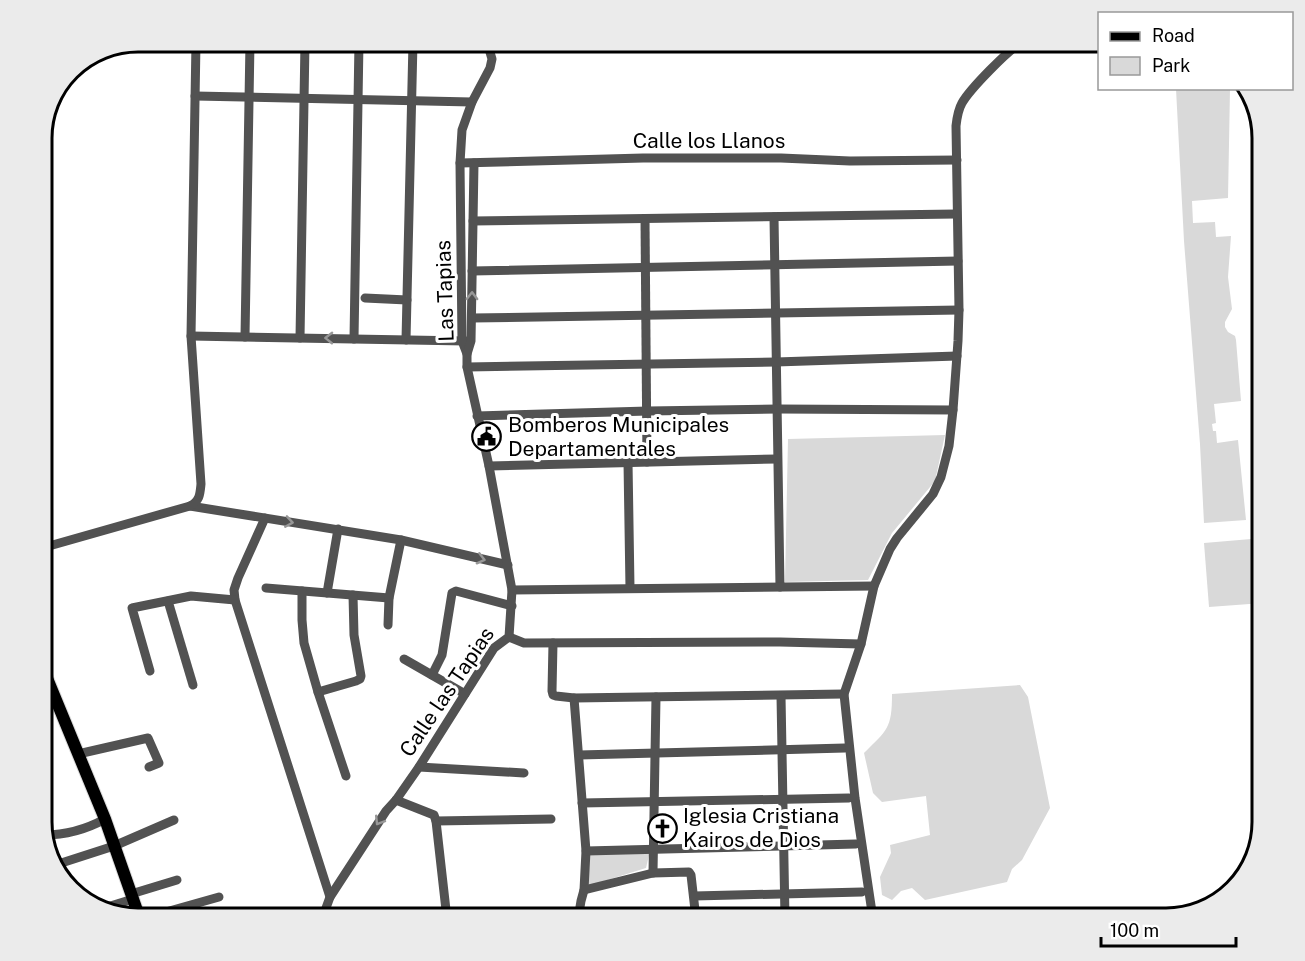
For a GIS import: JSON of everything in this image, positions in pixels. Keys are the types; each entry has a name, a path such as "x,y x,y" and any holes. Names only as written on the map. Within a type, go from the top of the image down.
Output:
{"main road":[{"path":"53,693 105,819 136,908"}],"street":[{"path":"53,545 190,506 196,503 200,496 190,336 196,53"},
{"path":"245,337 250,53"},
{"path":"300,338 305,53"},
{"path":"354,339 359,53"},
{"path":"406,340 413,53"},
{"name":"Las Tapias","path":"467,354 460,163 462,130 471,102 490,68 492,59 490,53"},
{"path":"871,908 843,694 861,644 874,586 897,538 937,487 949,446 959,310 956,214 957,117 967,95 1008,53"},
{"path":"195,96 471,102"},
{"name":"Calle los Llanos","path":"460,163 643,158 957,160"},
{"name":"Las Tapias","path":"467,341 472,318 474,163"},
{"path":"473,221 956,214"},
{"path":"774,217 780,587"},
{"path":"645,219 647,462"},
{"path":"472,271 958,261"},
{"path":"365,298 407,300"},
{"path":"472,318 959,310"},
{"path":"190,336 467,341"},
{"name":"Calle las Tapias","path":"326,908 330,897 386,811 419,767 494,648 509,637 512,590 489,466 467,368 467,354"},
{"path":"467,368 957,356"},
{"path":"477,416 778,409 953,410"},
{"path":"489,466 777,459"},
{"path":"628,462 630,588"},
{"path":"190,506 401,540 508,565"},
{"path":"265,518 238,578 234,590 235,600 330,897"},
{"path":"327,593 338,529"},
{"path":"388,626 389,598 401,540"},
{"path":"512,590 874,586"},
{"path":"266,588 389,598"},
{"path":"302,591 304,643 345,776"},
{"path":"432,675 442,655 453,591 512,606"},
{"path":"318,692 360,679 354,635 353,595"},
{"path":"150,671 132,608 191,597 235,600"},
{"path":"168,601 193,685"},
{"path":"509,637 524,643 861,644"},
{"path":"553,643 553,695 574,698 843,694"},
{"path":"404,659 465,694"},
{"path":"781,696 785,908"},
{"path":"653,873 656,697"},
{"path":"574,698 586,851 584,890 580,908"},
{"path":"78,754 148,738 159,763 149,767"},
{"path":"579,755 845,748"},
{"path":"419,767 524,773"},
{"path":"582,803 849,798"},
{"path":"396,800 434,815 446,908"},
{"path":"54,835 64,835 105,819"},
{"path":"436,821 551,819"},
{"path":"62,863 114,846 174,820"},
{"path":"586,851 855,844"},
{"path":"584,890 653,873 689,872 692,875 695,908"},
{"path":"112,904 177,880"},
{"path":"694,896 862,892"},
{"path":"180,908 219,897"}],"green space":[{"path":"1176,90 1230,90 1228,198 1192,201 1193,223 1215,222 1216,237 1231,236 1228,277 1232,309 1225,322 1225,327 1235,336 1236,340 1241,401 1214,404 1216,423 1212,424 1213,431 1216,431 1217,443 1238,440 1246,520 1204,523"},
{"path":"945,435 935,481 892,533 868,580 785,582 788,439"},
{"path":"1252,539 1252,604 1209,607 1204,543"},
{"path":"1020,685 1028,697 1050,808 1022,860 1012,869 1007,882 925,900 912,888 901,891 892,900 882,895 880,877 891,853 890,845 930,835 926,796 882,802 873,793 864,753 887,728 891,715 892,694"},
{"path":"650,851 646,868 588,886 590,854"}],"place":[{"name":"Bomberos Municipales Departamentales","path":"487,437"},
{"name":"Iglesia Cristiana Kairos de Dios","path":"662,828"}]}
